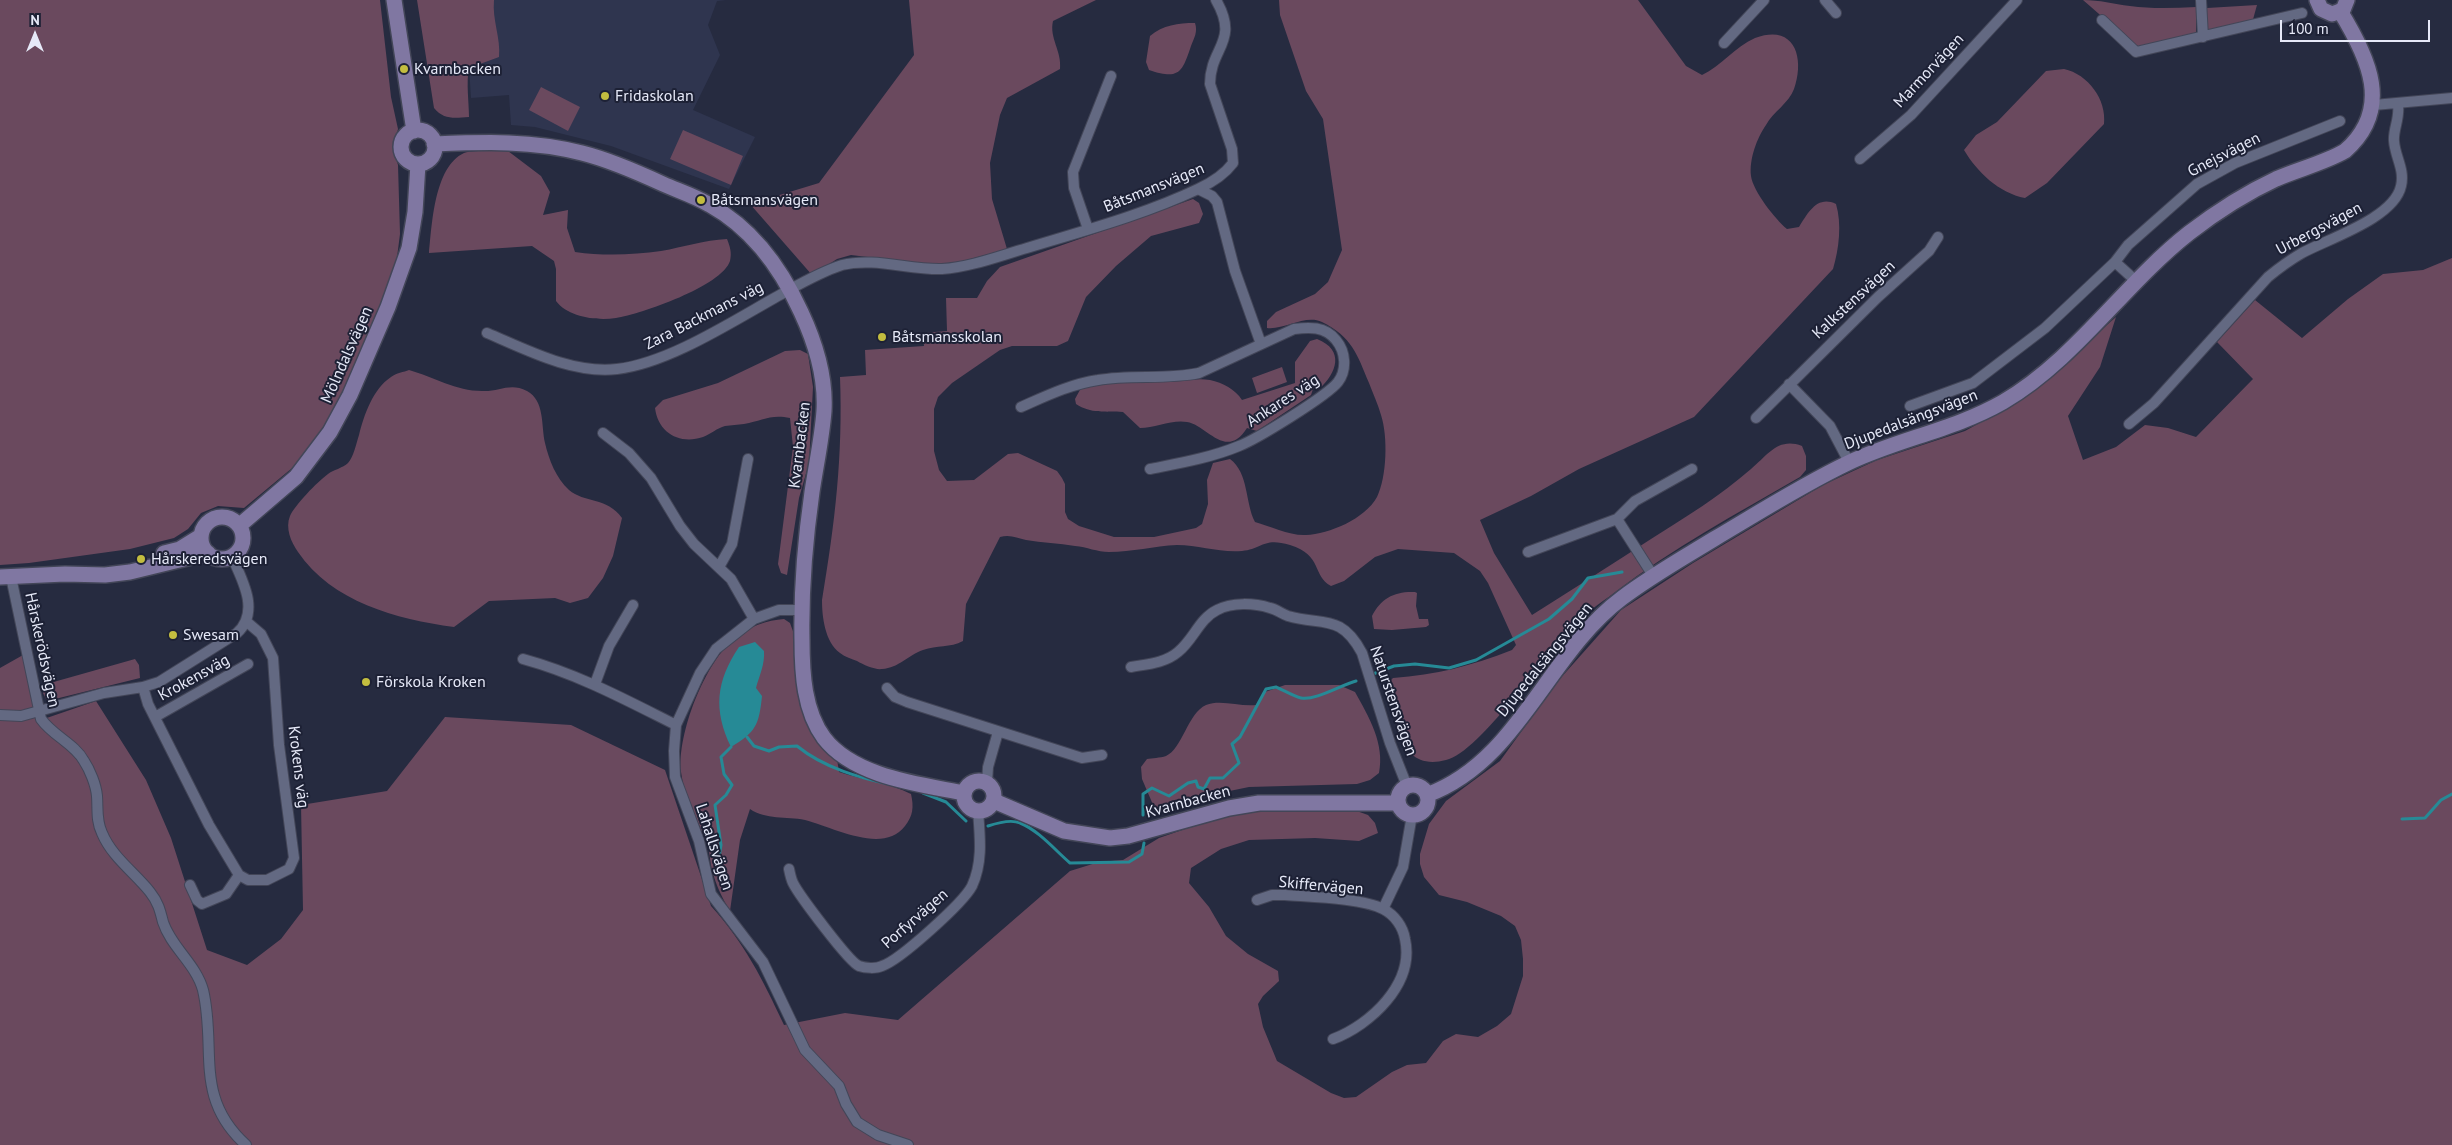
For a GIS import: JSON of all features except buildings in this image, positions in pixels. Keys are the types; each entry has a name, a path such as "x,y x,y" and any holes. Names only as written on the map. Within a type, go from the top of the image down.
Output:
{"street":[{"path":"394,0 407,97 414,131"},
{"name":"Båtsmansvägen","path":"791,289 831,270 851,264 884,264 923,269 958,267 1088,229 1198,190 1218,178 1233,163 1226,130 1210,84 1210,76 1226,35 1224,18 1216,0"},
{"path":"1724,43 1764,0"},
{"path":"1825,0 1836,13"},
{"name":"Marmorvägen","path":"1860,159 1911,115 2016,0"},
{"path":"2201,0 2203,37"},
{"path":"2317,0 2320,7 2326,12 2344,6 2364,58 2374,92 2374,105 2452,98"},
{"path":"2102,20 2136,52 2302,12"},
{"name":"Båtsmansvägen","path":"1088,229 1074,188 1073,172 1111,76"},
{"name":"Urbergsvägen","path":"2128,424 2154,403 2268,277 2284,263 2374,217 2392,204 2398,197 2403,175 2394,144 2394,136 2399,120 2398,104"},
{"name":"Djupedalsängsvägen","path":"1427,795 1462,778 1495,750 1594,624 1621,599 1794,491 1849,462 1886,447 1967,420 2026,387 2049,370 2136,281 2212,216 2275,180 2345,151 2363,132 2374,105"},
{"name":"Gnejsvägen","path":"1910,406 1973,383 2045,328 2116,262 2128,245 2197,184 2235,163 2340,121"},
{"path":"414,131 428,134 434,144 431,158 418,164 406,159 402,151 404,139 414,131"},
{"name":"Kvarnbacken","path":"434,144 479,142 534,144 580,152 644,175 701,200 726,215 759,245 775,264 791,289 817,352 824,408 806,539 801,610 802,669 807,700 815,723 825,739 842,756 869,771 964,793"},
{"name":"Mölndalsvägen","path":"240,525 296,477 330,432 350,395 388,307 409,248 415,212 418,164"},
{"path":"1198,190 1212,196 1217,202 1234,271 1261,344"},
{"name":"Kalkstensvägen","path":"1756,418 1878,297 1929,252 1938,237"},
{"path":"2116,262 2136,281"},
{"name":"Zara Backmans väg","path":"487,334 562,362 596,369 616,369 665,356 791,289"},
{"name":"Ankares väg","path":"1021,407 1071,386 1099,380 1184,376 1199,373 1294,330 1309,327 1321,329 1330,334 1341,348 1344,359 1342,373 1338,382 1324,394 1240,446 1192,461 1150,469"},
{"path":"1789,384 1830,426 1849,462"},
{"path":"603,433 629,454 651,478 680,526 694,544 731,579 754,619"},
{"path":"719,567 732,544 748,459"},
{"path":"1528,552 1617,519 1635,501 1692,469"},
{"path":"216,517 227,517 240,525 243,532 243,543 240,550 232,557 219,559 208,553 203,546 201,536 207,522 216,517"},
{"path":"1617,519 1654,577"},
{"path":"65,574 180,549 201,536"},
{"path":"6,577 65,574 105,575 130,572 208,553"},
{"path":"0,715 21,716 104,693 143,687 159,682 237,633 247,622 250,606 232,557"},
{"name":"Hårskerödsvägen","path":"6,577 40,712 46,725 84,761 95,787 97,817 102,833 119,859 157,901 163,914 163,921 200,981 206,1005 211,1086 218,1111 225,1123 246,1145"},
{"path":"595,684 609,646 632,606"},
{"name":"Naturstensvägen","path":"1131,667 1161,661 1178,652 1202,621 1211,613 1229,606 1264,606 1288,616 1321,620 1334,625 1356,641 1362,653 1390,743 1407,786"},
{"name":"Lahallsvägen","path":"801,610 779,610 754,619 716,649 700,673 676,725 675,777 699,841 711,894 763,962 805,1050 840,1086 846,1104 857,1122 878,1135 908,1145"},
{"name":"Krokens väg","path":"239,875 248,880 267,880 289,869 294,858 280,745 273,658 261,634 247,622"},
{"path":"523,659 558,668 595,684 676,725"},
{"name":"Krokensväg","path":"155,717 248,664"},
{"path":"143,687 155,717 209,825 239,875 226,894 202,904 197,900 190,885"},
{"path":"887,688 895,697 907,702 998,732 1082,758 1102,755"},
{"path":"987,783 988,767 998,732"},
{"path":"974,782 987,783 994,791 994,801 989,808 978,811 968,806 964,793 974,782"},
{"path":"1407,786 1419,786 1427,795 1426,808 1420,814 1412,815 1403,811 1398,803 1400,793 1407,786"},
{"name":"Kvarnbacken","path":"994,801 1064,831 1110,838 1128,836 1229,808 1259,803 1398,803"},
{"name":"Porfyrvägen","path":"788,869 794,885 846,955 858,966 881,967 922,936 966,894 977,871 980,856 978,811"},
{"name":"Skiffervägen","path":"1383,909 1403,867 1412,815"},
{"name":"Skiffervägen","path":"1257,900 1272,895 1285,895 1335,899 1383,909 1394,918 1404,932 1407,959 1388,998 1381,1008 1353,1031 1332,1039"}],"shaded area":[{"path":"0,0 380,0 391,97 398,129 393,148 398,165 400,234 395,273 345,393 309,454 244,508 218,506 201,513 188,529 174,538 130,549 29,563 0,565"},
{"path":"417,0 494,0 499,57 469,68 469,117 454,118 442,115 434,108"},
{"name":"Fridaskolan","path":"482,0 726,0 717,1 708,25 720,55 693,110 755,137 729,189 611,146 535,127 511,125 509,95 471,98 469,67"},
{"path":"909,0 1096,0 1053,21 1052,27 1060,69 1007,98 1000,115 990,163 992,199 1007,249 963,261 934,265 851,255 837,259 812,275 750,204 819,183 914,55"},
{"path":"1279,0 1638,0 1686,66 1702,75 1755,38 1780,35 1788,39 1794,46 1797,55 1798,66 1794,89 1789,99 1769,120 1760,136 1752,156 1751,176 1765,204 1787,229 1799,227 1810,211 1818,204 1829,202 1836,204 1839,236 1833,269 1694,417 1579,469 1531,496 1480,520 1494,553 1532,615 1702,506 1774,449 1786,444 1802,446 1806,456 1806,470 1800,477 1659,561 1584,615 1563,637 1495,721 1460,753 1446,760 1430,762 1417,758 1408,750 1401,739 1388,683 1393,678 1424,675 1482,661 1512,650 1516,645 1488,583 1480,571 1454,553 1398,549 1375,557 1344,581 1331,586 1321,577 1308,554 1300,549 1281,543 1268,543 1242,551 1177,545 1109,552 1004,536 1000,537 966,604 963,641 953,645 923,650 898,664 882,669 870,667 842,654 835,648 825,629 822,600 837,489 841,406 840,377 866,375 865,350 924,346 923,333 947,331 946,298 977,298 987,281 1000,267 1193,199 1199,203 1203,214 1199,223 1151,236 1116,266 1086,297 1068,341 1057,346 1012,346 1000,350 952,383 938,397 934,409 934,451 939,470 947,481 974,480 1008,454 1018,453 1057,471 1065,484 1065,512 1068,519 1079,526 1114,537 1154,537 1196,528 1202,524 1208,504 1207,480 1213,463 1230,459 1241,472 1255,522 1287,532 1300,535 1315,534 1346,524 1364,512 1377,497 1385,468 1385,434 1369,383 1352,347 1347,340 1332,328 1315,320 1267,328 1267,321 1276,312 1315,294 1328,282 1342,250 1323,119 1306,91 1280,15"},
{"path":"2083,0 2146,8 2196,7 2196,35 2138,48"},
{"path":"2257,5 2252,23 2206,33 2207,8"},
{"path":"1195,23 1195,35 1182,68 1173,74 1149,70 1146,62 1150,36 1160,29 1171,25"},
{"path":"2064,69 2081,76 2094,89 2102,106 2104,124 2047,183 2025,198 2015,195 1998,186 1982,174 1964,150 1976,135 1997,122 2046,71"},
{"path":"541,87 580,107 568,131 529,110"},
{"path":"683,130 743,156 731,185 670,159"},
{"path":"472,151 508,151 541,176 550,192 543,215 568,210 567,228 575,252 607,254 640,253 727,239 731,255 730,261 724,270 697,289 643,311 616,318 600,319 575,314 556,301 556,269 554,261 532,246 429,253 436,198 446,171 454,160 464,153"},
{"path":"2452,258 2452,1145 0,1145 0,668 23,655 38,721 96,701 146,780 171,838 207,950 247,965 281,939 303,910 301,805 387,791 445,717 571,725 665,770 711,906 734,934 752,962 784,1025 845,1013 898,1020 1070,871 1099,862 1123,860 1159,838 1211,820 1292,807 1351,809 1368,815 1375,823 1378,833 1359,841 1315,838 1249,840 1221,849 1191,868 1189,883 1209,907 1226,936 1248,954 1278,971 1279,981 1263,996 1258,1004 1263,1027 1277,1061 1331,1093 1344,1098 1356,1097 1392,1072 1407,1065 1426,1063 1443,1041 1456,1034 1478,1037 1497,1026 1511,1014 1523,976 1521,940 1515,926 1501,916 1467,902 1439,895 1424,877 1420,864 1420,854 1429,824 1446,801 1500,761 1558,681 1621,610 1693,563 1823,485 1877,460 1965,431 2023,399 2116,317 2100,367 2068,416 2083,460 2116,447 2145,425 2168,428 2196,437 2253,379 2217,342 2255,300 2302,338 2348,299 2383,274 2423,270"},
{"path":"1317,339 1332,349 1335,355 1334,369 1325,383 1319,389 1313,389 1311,395 1257,431 1247,428 1239,437 1232,441 1224,441 1194,424 1182,421 1140,428 1123,412 1093,411 1076,404 1075,399 1081,388 1126,382 1200,379 1224,385 1236,393 1242,400 1295,383 1295,362 1310,341"},
{"path":"800,350 808,354 813,387 809,463 799,498 787,575 781,573 778,564 793,447 790,418 771,417 744,424 725,426 703,437 686,439 678,438 665,430 657,417 655,408 663,400 718,383 785,351"},
{"path":"1282,367 1287,382 1257,393 1252,378"},
{"path":"409,370 463,389 488,391 515,387 521,388 533,395 540,407 545,443 549,456 560,480 575,494 603,503 616,511 622,518 613,556 603,578 588,598 570,603 555,598 489,601 454,627 432,624 388,613 347,596 312,569 298,552 288,530 290,516 296,506 323,478 348,463 374,395 391,377"},
{"path":"1417,593 1416,606 1419,619 1428,619 1429,625 1426,627 1392,630 1374,629 1372,616 1384,600 1395,594"},
{"path":"784,619 790,623 794,634 794,655 800,706 812,730 837,759 839,772 894,787 911,794 912,811 908,822 896,834 884,838 871,839 843,833 805,820 763,815 750,809 740,840 730,911 715,881 708,847 683,782 681,756 684,738 695,700 713,664 724,649 740,634 752,627"},
{"path":"755,642 764,651 763,666 756,688 762,696 759,714 755,727 751,732 731,747 721,721 720,696 722,684 731,660 739,647"},
{"path":"135,659 139,665 140,678 47,701 43,693 43,685"},
{"path":"1285,685 1339,685 1355,692 1375,731 1378,741 1380,752 1379,773 1370,780 1357,784 1249,787 1210,795 1161,809 1154,807 1142,779 1141,767 1147,759 1164,757 1172,752 1194,715 1200,709 1212,703 1256,705 1265,692"}],"waterway":[{"path":"1373,674 1394,666 1415,664 1449,668 1476,660 1549,619 1572,599 1588,578 1622,572"},
{"path":"1143,815 1143,794 1152,788 1169,796 1188,783 1196,781 1198,787 1204,789 1210,778 1223,778 1239,763 1232,744 1240,737 1266,689 1276,687 1298,697 1307,698 1321,695 1356,681"},
{"path":"747,737 754,746 769,751 779,747 797,746 819,760 843,771 893,785"},
{"path":"718,863 721,845 715,805 726,795 732,785 724,774 721,757 731,747"},
{"path":"923,793 946,802 966,821"},
{"path":"2402,819 2425,818 2441,800 2452,794"},
{"path":"988,826 1008,821 1027,826 1040,835 1070,863 1129,862 1142,854 1144,843"}],"place":[{"name":"Kvarnbacken","path":"404,69"},
{"name":"Fridaskolan","path":"605,96"},
{"name":"Båtsmansvägen","path":"701,200"},
{"name":"Båtsmansskolan","path":"882,337"},
{"name":"Hårskeredsvägen","path":"141,559"},
{"name":"Swesam","path":"173,635"},
{"name":"Förskola Kroken","path":"366,682"}]}
